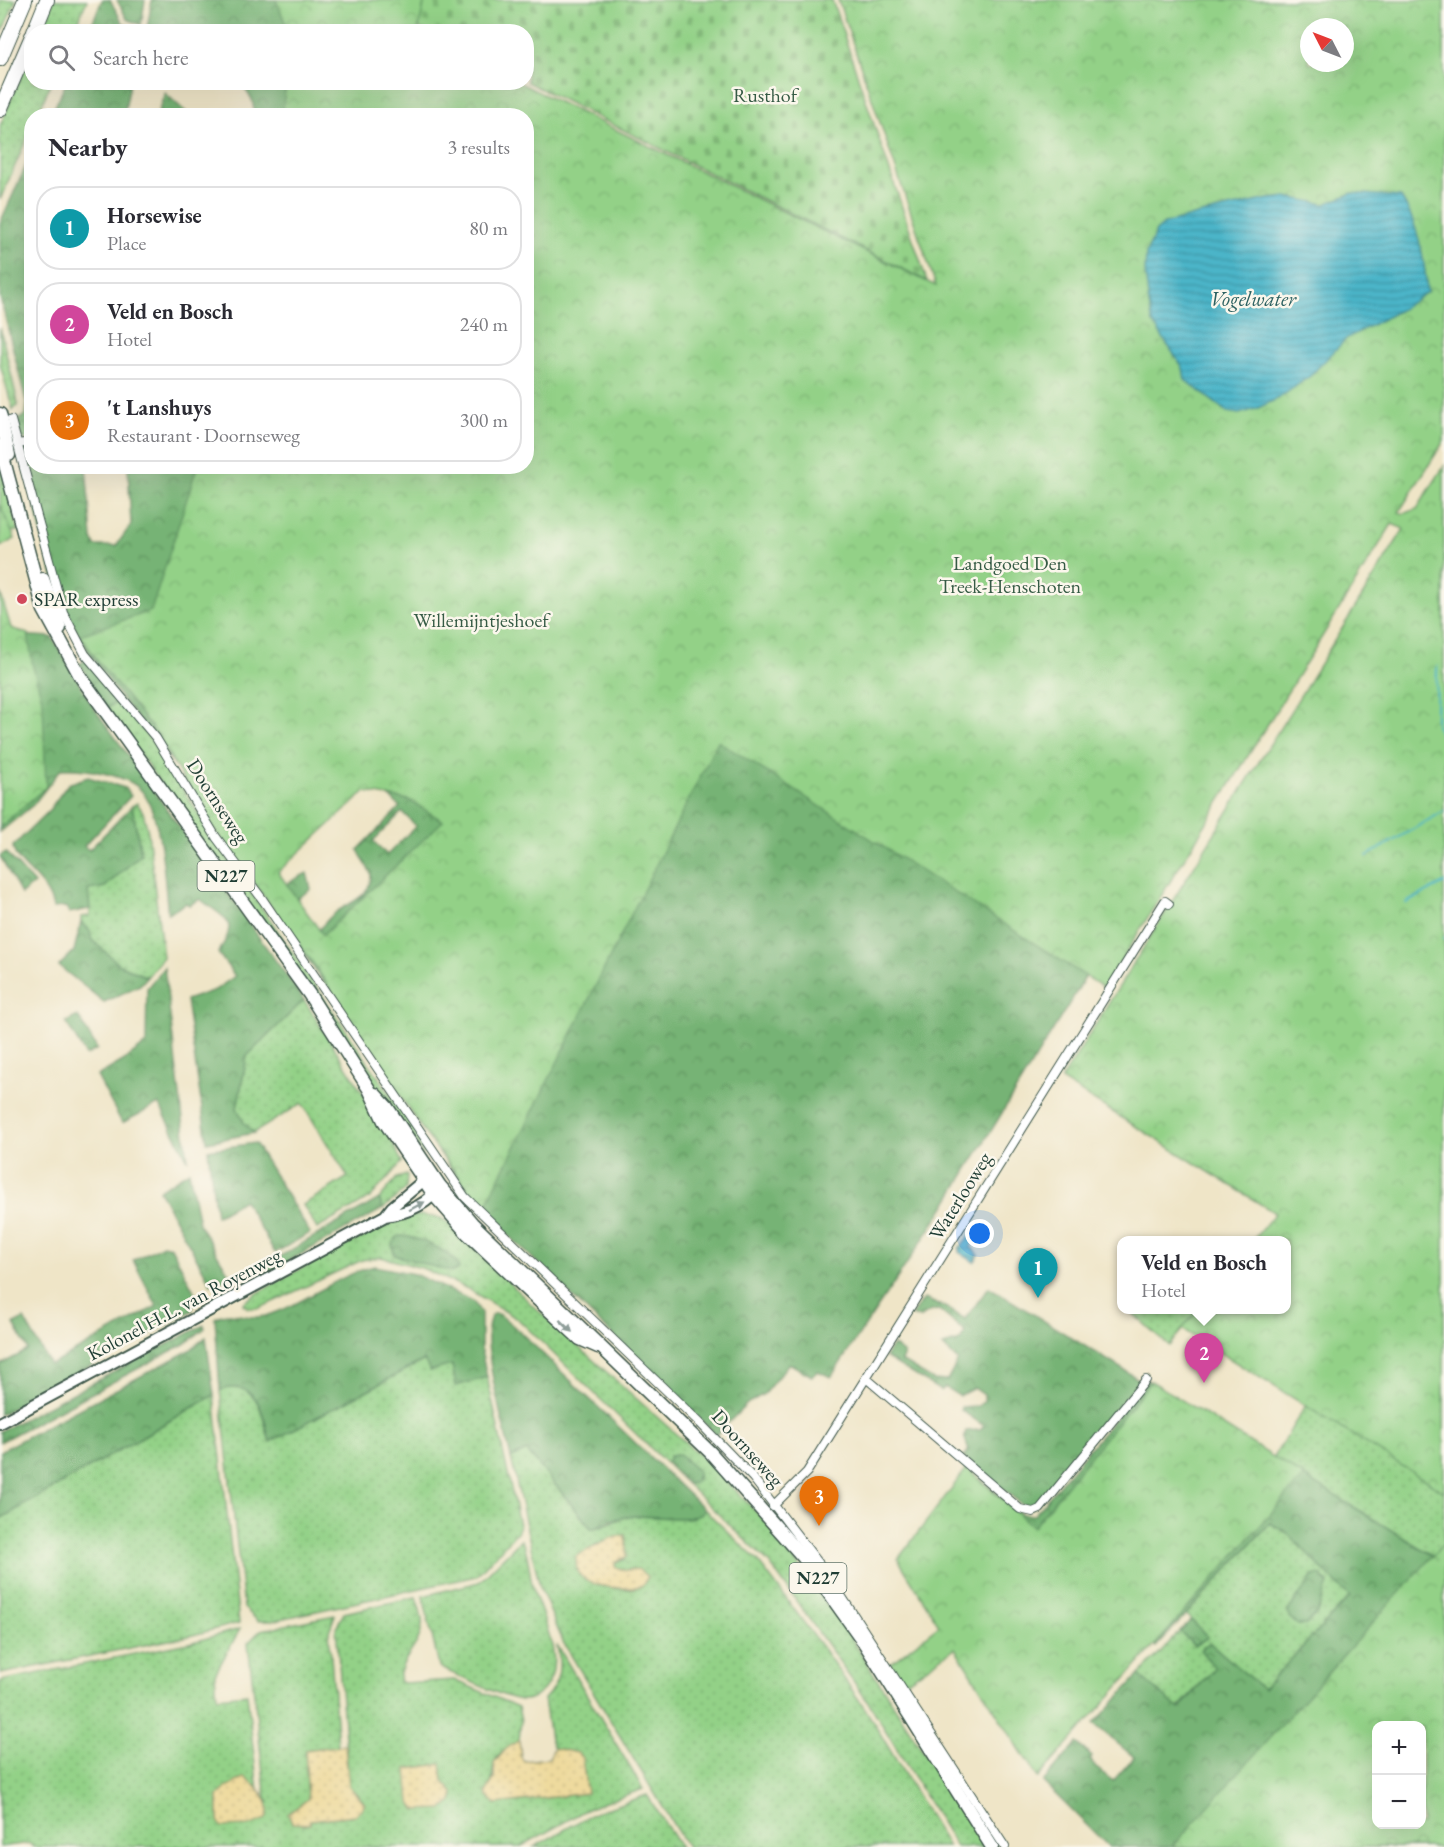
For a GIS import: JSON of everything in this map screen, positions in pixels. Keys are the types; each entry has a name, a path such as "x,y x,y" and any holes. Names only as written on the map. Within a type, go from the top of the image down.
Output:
{"highway":[{"path":"0,59 25,0"},
{"path":"37,24 47,0"},
{"path":"0,110 24,54"}],"main road":[{"name":"Doornseweg","path":"6,417 41,574 64,640 104,711"},
{"name":"Doornseweg","path":"0,446 44,610 58,640 104,711 248,906 309,994 369,1089 384,1121 423,1181 437,1191 581,1325 598,1347 710,1452 803,1557 865,1644 992,1847"},
{"name":"Doornseweg","path":"369,1089 387,1107 437,1191"}],"street":[{"name":"Doornseweg","path":"6,417 24,470"},
{"path":"17,444 24,443"},
{"name":"Doornseweg","path":"25,474 63,612 72,633 85,654 156,738 216,837 348,1024 452,1178 484,1217 719,1442 753,1478 827,1574 1005,1847"},
{"name":"Waterlooweg","path":"773,1506 802,1478 1165,901 1169,904"},
{"path":"437,1191 452,1178"},
{"name":"Kolonel H.L. van Royenweg","path":"385,1216 392,1207 423,1181"},
{"name":"Kolonel H.L. van Royenweg","path":"0,1423 385,1216 417,1207 437,1191"},
{"path":"866,1378 1020,1509 1033,1512 1040,1509 1146,1380"}],"green space":[{"path":"0,0 16,0 0,37"},
{"path":"54,0 87,0 77,24 44,24"},
{"path":"102,0 110,0 125,24 92,24"},
{"path":"117,0 145,0 141,24 127,19"},
{"path":"152,0 277,0 289,24 148,24"},
{"path":"276,0 425,0 420,24 286,24"},
{"name":"Rusthof","path":"420,0 832,0 927,281 534,85 534,24 411,24"},
{"name":"Landgoed Den Treek-Henschoten","path":"838,0 1444,0 1444,441 1399,512 1403,514 1417,509 1444,466 1444,1492 1182,1329 1195,1314 1291,1314 1291,1236 1256,1236 1275,1213 1061,1080 1404,529 1392,524 1104,988 718,741 484,1209 424,1132 315,966 205,817 157,734 99,663 80,635 151,611 195,474 534,474 534,108 283,108 285,90 534,90 936,286","holes":["365,792 409,800 443,821 323,935 278,872"]},
{"path":"24,69 24,90 48,90 40,108 24,108 24,145 0,200 0,126"},
{"path":"63,90 129,90 125,108 54,108"},
{"path":"246,90 492,90 529,108 254,108 252,99"},
{"path":"165,93 182,108 160,108"},
{"name":"Willemijntjeshoef","path":"534,110 932,305 1038,114 1088,973 940,1214 831,1377 818,1371 812,1376 789,1363 764,1394 748,1403 716,1435 473,1201 269,903 289,882 307,873 311,889 294,901 318,931 332,915 359,898 368,889 371,874 358,850 400,807 389,796 363,790 180,772 98,667 75,628 63,604 46,552 28,474 87,474 92,538 95,546 116,546 131,525 128,474 534,474","holes":["402,812 416,826 387,855 373,841"]},
{"path":"24,170 24,393 0,297 0,223"},
{"path":"0,327 18,405 13,410 0,364"},
{"path":"24,416 24,439 21,440 16,422"},
{"path":"0,460 18,531 5,532 0,514"},
{"path":"0,505 15,539 0,547"},
{"path":"0,592 11,628 28,634 33,667 43,702 46,787 0,827"},
{"path":"20,635 52,637 94,708 304,1000 247,1056 237,1108 244,1123 254,1133 207,1142 186,1000 215,990 235,976 218,953 225,942 229,927 223,917 200,899 189,905 186,903 168,914 158,831 148,800 140,789 114,776 91,771 61,769 33,805 0,832"},
{"path":"86,660 120,700 107,708 79,664"},
{"path":"120,700 153,743 220,847 428,1149 427,1152 423,1154 107,708"},
{"path":"88,777 125,788 131,796 84,846 89,850 132,806 141,854 105,887 88,890 90,909 69,913 66,907 53,908 45,889 19,860 13,846 47,813 68,784"},
{"path":"137,803 143,812 148,832 163,957 147,977 120,965 91,939 90,931 81,922 81,917 90,916 88,890 105,887 141,854 132,806"},
{"path":"6,852 34,884 21,894 0,856"},
{"path":"81,922 90,931 91,939 120,965 147,977 140,985 104,1002 59,966 74,951"},
{"path":"164,967 188,1160 159,1104 122,1123 97,1076 146,1044 147,988"},
{"path":"304,1000 384,1126 402,1162 370,1198 317,1229 303,1205 348,1177 302,1103 254,1133 244,1123 237,1108 247,1056"},
{"path":"78,1016 97,1049 86,1056 66,1022"},
{"path":"255,1143 310,1233 275,1253 244,1200 216,1216 208,1150"},
{"path":"189,1171 199,1224 231,1277 211,1284 159,1190"},
{"path":"407,1175 406,1189 383,1209 379,1199 397,1178"},
{"path":"379,1199 383,1209 269,1272 265,1265"},
{"path":"422,1215 441,1218 450,1224 534,1307 714,1468 768,1524 846,1630 984,1847 956,1847 871,1706 770,1564 687,1484 695,1482 698,1476 685,1458 669,1458 667,1464 518,1319 468,1289 422,1268 381,1257 362,1260 260,1308 248,1308 243,1304 289,1275 364,1237 408,1217"},
{"path":"398,1236 414,1238 443,1251 459,1269 452,1272 397,1256 394,1254 392,1244"},
{"path":"163,1245 171,1247 196,1295 192,1311 0,1415 0,1365 28,1350 14,1324 24,1319 50,1365 58,1361 157,1306 133,1260"},
{"path":"375,1266 414,1274 473,1301 481,1313 481,1351 487,1377 456,1386 452,1365 430,1371 424,1360 270,1442 265,1420 257,1401 251,1394 243,1389 220,1390 215,1318 227,1314 265,1316 293,1305 347,1276"},
{"path":"989,1287 1140,1380 1038,1504 1029,1510 963,1457 969,1450 964,1436 966,1431 980,1430 984,1426 961,1410 961,1407 978,1406 984,1401 984,1395 974,1388 959,1396 945,1387 941,1391 885,1357 893,1345 904,1354 901,1361 933,1380 947,1381 958,1361 943,1346 960,1341 965,1332 939,1310 931,1311 919,1318 912,1315 924,1299 945,1307 965,1319"},
{"path":"493,1314 499,1314 517,1329 704,1509 702,1513 689,1518 628,1517 612,1520 592,1529 527,1451 511,1458 490,1360 489,1324"},
{"path":"1133,1314 1195,1314 1169,1346"},
{"path":"204,1325 205,1328 186,1343 0,1442 0,1431"},
{"path":"206,1337 214,1395 0,1519 0,1451 190,1350"},
{"path":"425,1360 452,1365 457,1385 487,1377 519,1525 518,1531 476,1576 271,1621 258,1621 244,1608 220,1390 243,1389 251,1394 261,1411 270,1442"},
{"path":"1147,1380 1435,1557 1444,1847 1109,1847 1043,1782 1077,1743 1092,1757 1090,1759 1095,1767 1113,1781 1134,1757 1094,1724 1139,1675 1179,1709 1215,1668 1200,1650 1210,1643 1263,1689 1350,1597 1286,1532 1270,1523 1156,1647 974,1474 1022,1514 1034,1515"},
{"path":"1151,1381 1304,1476 1038,1778 955,1648 903,1684 885,1664 891,1663 939,1625 898,1559 967,1468 1033,1527"},
{"path":"214,1395 239,1623 189,1636 0,1674 0,1519"},
{"path":"1306,1405 1444,1487 1444,1548 1435,1557 1273,1458"},
{"path":"527,1451 592,1529 629,1516 692,1518 702,1513 704,1509 758,1561 822,1647 866,1710 948,1847 687,1847 563,1642 540,1587 511,1458","holes":["625,1535 625,1560 615,1562 615,1567 633,1569 643,1585 626,1589 607,1587 589,1580 576,1569 585,1554 595,1545"]},
{"path":"679,1455 698,1471 695,1482 687,1484 667,1464 670,1456"},
{"path":"1270,1523 1286,1532 1350,1597 1263,1689 1210,1643 1215,1668 1177,1709 1139,1675 1180,1631 1194,1646 1207,1636 1186,1615"},
{"path":"521,1540 527,1556 533,1588 550,1639 554,1666 551,1678 544,1689 531,1699 525,1700 497,1693 439,1666 423,1596 479,1582"},
{"path":"1444,1543 1444,1847 1172,1847"},
{"path":"1319,1574 1328,1584 1317,1613 1306,1625 1298,1625 1289,1617 1288,1611 1313,1576"},
{"path":"416,1597 422,1625 418,1640 400,1672 399,1681 403,1683 454,1680 518,1707 521,1721 519,1740 501,1753 496,1760 492,1782 486,1792 496,1804 587,1793 581,1758 577,1753 554,1748 550,1739 544,1699 557,1680 559,1660 557,1645 643,1789 591,1807 520,1847 33,1847 29,1843 0,1847 0,1681 189,1643 240,1629 215,1674 217,1697 247,1694 258,1791 248,1780 218,1796 218,1820 269,1801 266,1798 248,1643 261,1630 335,1615 329,1631 338,1746 305,1750 308,1799 288,1814 292,1823 310,1824 310,1820 356,1815 363,1801 349,1786 336,1627 344,1613","holes":["441,1764 443,1781 454,1797 407,1769"]},
{"path":"1191,1620 1208,1637 1194,1646 1180,1631"},
{"path":"647,1795 680,1847 534,1847 594,1813"}],"sand":[{"path":"625,1535 627,1557 615,1562 615,1567 626,1570 638,1569 648,1577 643,1585 613,1588 588,1581 579,1574 576,1556 611,1538"},
{"path":"519,1740 521,1757 524,1761 549,1758 554,1748 578,1753 582,1758 587,1793 496,1804 487,1797 486,1792 494,1779 494,1763 506,1749"},
{"path":"345,1745 349,1786 365,1804 356,1815 310,1820 310,1824 292,1823 288,1814 308,1799 305,1750"},
{"path":"441,1764 443,1781 454,1794 452,1802 443,1809 416,1810 410,1802 407,1769"},
{"path":"245,1777 267,1801 266,1819 249,1826 222,1827 218,1821 218,1796 227,1787"}],"water":[{"name":"Vogelwater","path":"1352,193 1401,197 1420,243 1427,292 1400,310 1347,338 1310,376 1279,398 1239,414 1227,412 1185,380 1183,368 1153,323 1145,272 1146,254 1156,231 1164,224 1268,199 1287,197 1325,204"},
{"path":"972,1233 975,1236 971,1247 979,1255 974,1262 959,1252 959,1248"}],"waterway":[{"path":"1437,666 1436,725 1444,740"},
{"path":"1367,856 1444,811"},
{"path":"1406,903 1444,883"}],"place":[{"name":"SPAR express","path":"22,599"},
{"name":"Horsewise","path":"1038,1298"},
{"name":"Veld en Bosch","path":"1204,1383"},
{"name":"'t Lanshuys","path":"819,1526"}]}
